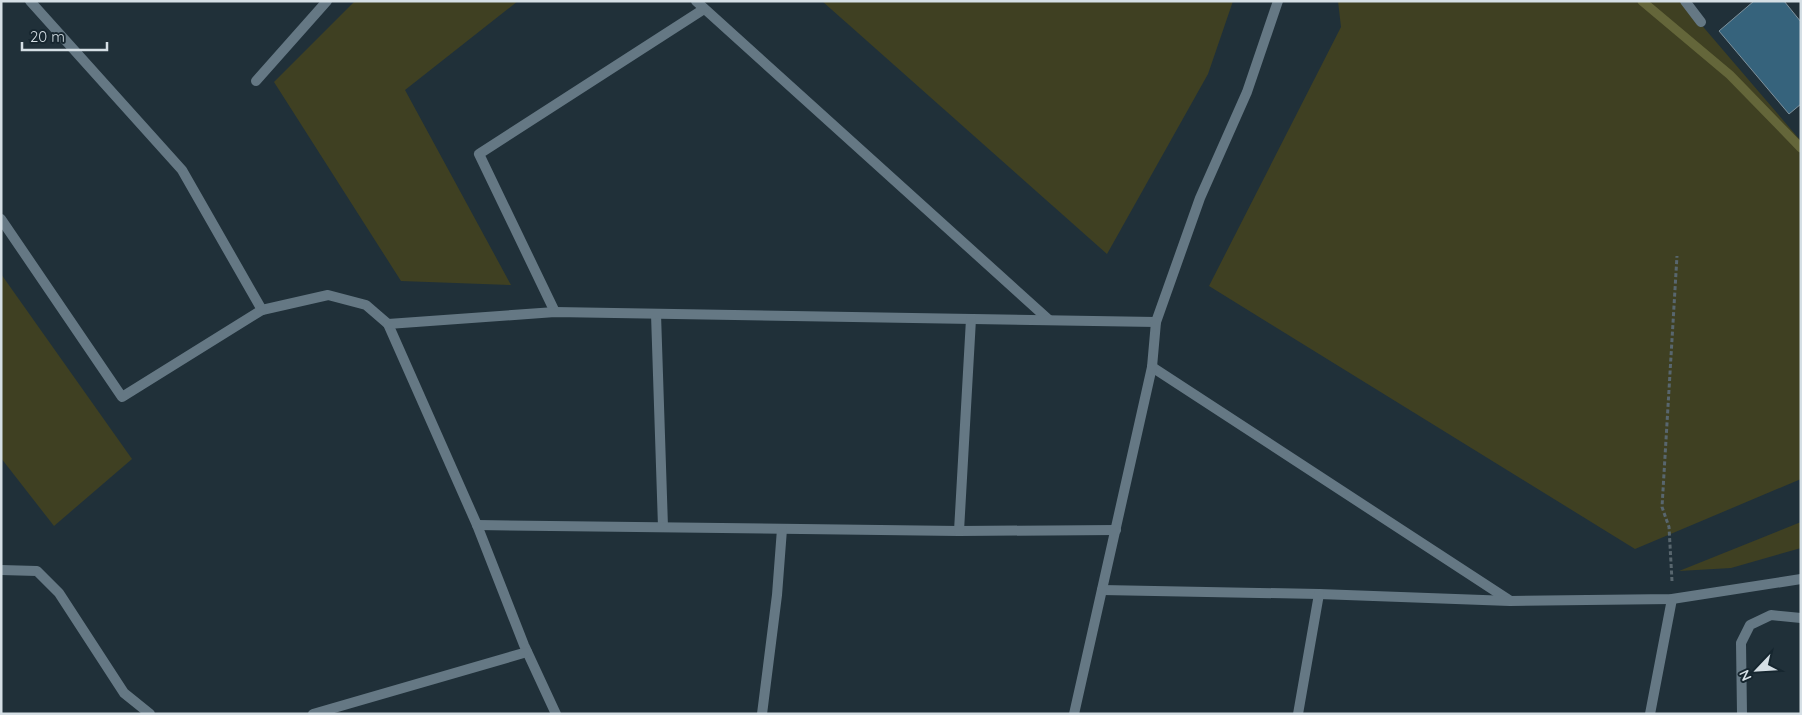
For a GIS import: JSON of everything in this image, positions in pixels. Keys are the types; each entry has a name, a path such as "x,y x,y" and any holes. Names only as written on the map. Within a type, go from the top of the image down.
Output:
{"street":[{"path":"30,1 182,170 262,310"},
{"path":"256,81 327,1"},
{"path":"1074,714 1152,367 1156,322 1200,198 1247,92 1278,1"},
{"path":"1685,1 1700,22"},
{"path":"555,312 479,154 700,5 1049,320"},
{"path":"1,219 122,397 262,310 328,294 366,305 388,324 477,525 527,652 556,714"},
{"path":"388,324 555,312 1156,322"},
{"path":"656,314 663,527"},
{"path":"959,531 971,319"},
{"path":"1152,367 1510,601"},
{"path":"477,525 959,531 1116,530"},
{"path":"762,714 777,594 782,529"},
{"path":"1,570 37,571 59,593 124,693 150,714"},
{"path":"1102,590 1319,594 1510,601 1672,599 1801,579"},
{"path":"1298,714 1319,594"},
{"path":"1650,714 1672,599"},
{"path":"1742,714 1741,642 1750,625 1771,615 1801,618"},
{"path":"313,714 527,652"}],"path":[{"path":"1672,599 1669,527 1662,508 1677,256"}],"green space":[{"path":"355,1 518,1 405,90 511,285 401,281 274,82"},
{"path":"822,1 1233,1 1208,74 1107,254"},
{"path":"1338,1 1681,1 1801,141 1801,479 1635,549 1209,286 1341,27"},
{"path":"1,274 132,459 54,526 1,458"},
{"path":"1801,522 1801,548 1731,568 1679,571"}],"building":[{"path":"1754,1 1784,1 1801,22 1801,104 1789,114 1719,31"}],"waterway":[{"path":"1642,1 1730,75 1801,148"}]}
